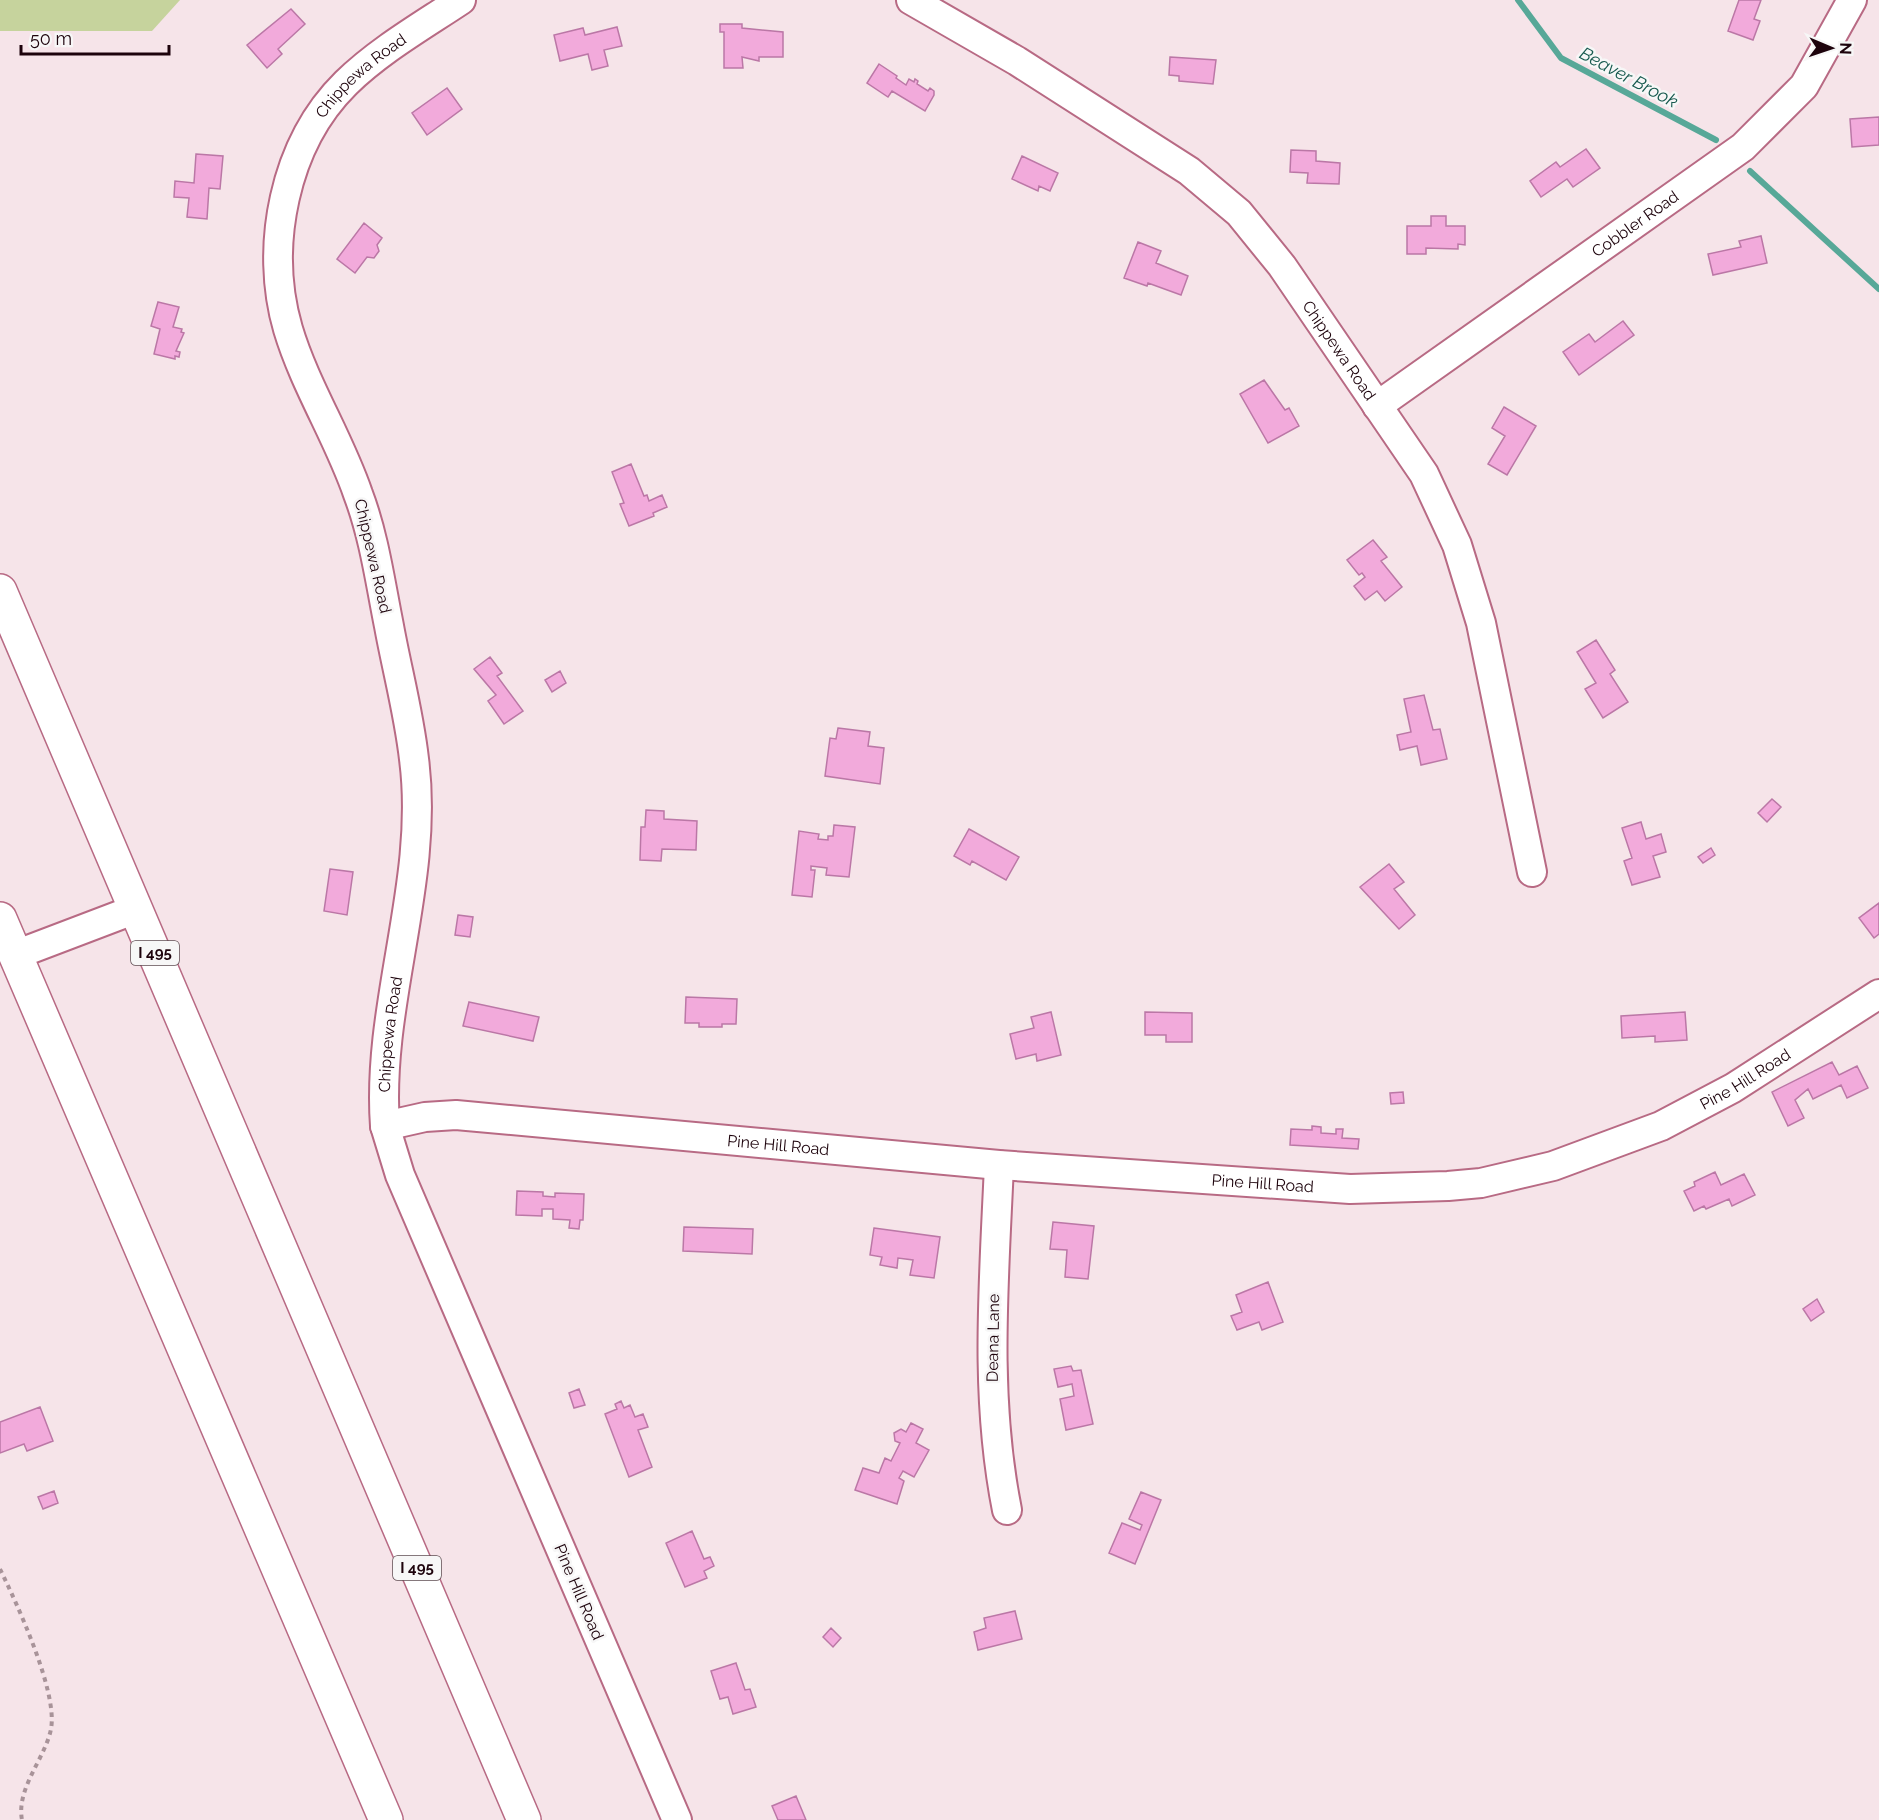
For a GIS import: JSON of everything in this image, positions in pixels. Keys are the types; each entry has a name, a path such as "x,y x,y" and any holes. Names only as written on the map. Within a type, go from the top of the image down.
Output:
{"highway":[{"name":"I 495","path":"0,591 524,1820"},
{"path":"0,919 386,1820"}],"street":[{"name":"Chippewa Road","path":"386,1126 386,1063 416,846 415,760 367,520 351,474 288,331 281,295 280,232 285,197 295,162 310,130 329,102 348,81 377,56 461,0"},
{"name":"Chippewa Road","path":"911,0 1017,61 1214,190 1239,213 1268,248 1424,474 1457,545 1481,623 1532,872"},
{"name":"Cobbler Road","path":"1377,406 1743,147 1804,86 1852,0"},
{"path":"15,955 136,909"},
{"name":"Pine Hill Road","path":"677,1820 400,1175 386,1126 425,1117 464,1115 999,1165 1350,1189 1414,1189 1481,1183 1590,1154 1692,1111 1879,994"},
{"name":"Deana Lane","path":"999,1165 991,1340 994,1426 1007,1510"}],"path":[{"path":"0,1569 17,1605 50,1705 51,1729 22,1801 22,1820"}],"green space":[{"path":"0,0 180,0 152,31 0,31"}],"building":[{"path":"1739,0 1761,0 1754,19 1760,21 1753,40 1728,31"},
{"path":"291,9 305,24 278,49 282,54 267,68 247,45"},
{"path":"720,24 742,24 742,28 783,32 783,57 759,57 759,61 742,57 743,68 724,68 724,32 720,32"},
{"path":"617,27 622,46 604,50 608,66 592,70 588,54 560,61 554,35 583,28 585,35"},
{"path":"1170,57 1216,60 1213,84 1179,81 1179,76 1169,75"},
{"path":"879,64 906,85 909,79 914,82 915,79 918,81 917,84 928,91 930,88 934,91 925,111 892,91 888,97 867,83"},
{"path":"447,88 462,109 427,135 412,113"},
{"path":"1879,117 1879,145 1852,147 1850,119"},
{"path":"1586,149 1600,168 1573,187 1567,179 1541,197 1530,181 1556,162 1560,167"},
{"path":"1291,150 1316,151 1316,161 1340,163 1339,184 1307,183 1308,173 1290,172"},
{"path":"196,154 223,156 220,189 209,188 207,219 187,217 189,198 174,197 175,181 194,183"},
{"path":"1022,156 1058,173 1050,191 1039,186 1038,191 1012,179"},
{"path":"1431,216 1446,216 1446,226 1465,226 1465,245 1458,244 1458,249 1426,248 1426,254 1407,254 1407,226 1431,226"},
{"path":"364,223 382,238 377,245 379,251 374,258 367,257 355,273 337,259"},
{"path":"1761,236 1767,263 1713,275 1708,254 1741,247 1739,241"},
{"path":"1138,242 1161,251 1156,263 1188,276 1181,295 1148,283 1147,286 1124,278"},
{"path":"158,302 179,307 173,327 182,329 181,332 184,333 176,351 180,352 179,357 175,356 175,359 154,354 160,329 151,326"},
{"path":"1623,321 1634,335 1579,375 1563,352 1589,334 1595,342"},
{"path":"1264,380 1285,410 1289,408 1299,426 1268,443 1240,394"},
{"path":"1504,407 1536,426 1507,475 1488,464 1505,436 1492,428"},
{"path":"631,464 644,496 647,495 649,501 662,495 667,507 653,513 654,516 629,526 620,504 624,503 612,472"},
{"path":"1373,540 1387,557 1381,561 1402,587 1385,601 1377,591 1365,600 1354,586 1365,577 1362,573 1359,575 1347,560"},
{"path":"1596,640 1615,670 1610,674 1628,702 1603,718 1585,689 1596,683 1577,652"},
{"path":"490,657 502,673 497,676 523,711 504,724 488,701 496,695 474,669"},
{"path":"560,671 566,683 552,692 545,680"},
{"path":"1424,695 1433,730 1440,729 1447,759 1421,765 1417,746 1400,750 1397,735 1411,732 1404,699"},
{"path":"838,728 870,732 868,746 884,748 880,784 825,776 830,738 836,739"},
{"path":"1772,799 1781,807 1767,822 1758,813"},
{"path":"646,810 664,811 664,819 697,821 696,850 662,849 661,861 640,860 641,827 645,827"},
{"path":"1641,822 1646,839 1661,834 1666,852 1653,856 1660,877 1632,885 1624,861 1632,858 1622,828"},
{"path":"834,825 855,827 849,877 826,875 827,868 811,866 811,870 815,870 812,897 792,895 799,831 819,834 818,839 828,840 828,836 833,836"},
{"path":"969,829 1019,857 1006,880 972,861 970,865 954,856"},
{"path":"1711,848 1715,855 1703,863 1698,857"},
{"path":"1389,864 1404,882 1394,889 1415,915 1399,929 1360,887"},
{"path":"330,869 353,872 347,915 324,911"},
{"path":"1879,903 1879,934 1874,938 1859,918"},
{"path":"458,915 473,917 470,937 455,935"},
{"path":"686,997 737,999 736,1024 722,1024 722,1027 699,1027 699,1023 685,1023"},
{"path":"469,1002 539,1017 533,1041 463,1026"},
{"path":"1051,1012 1061,1055 1037,1061 1036,1054 1016,1059 1010,1034 1034,1028 1031,1017"},
{"path":"1145,1012 1192,1013 1192,1042 1166,1042 1166,1035 1145,1035"},
{"path":"1685,1012 1687,1040 1655,1042 1655,1036 1622,1038 1621,1016"},
{"path":"1832,1062 1839,1075 1857,1066 1868,1088 1847,1098 1841,1085 1813,1099 1808,1089 1795,1100 1804,1118 1788,1126 1772,1092"},
{"path":"1403,1092 1404,1103 1391,1104 1390,1093"},
{"path":"1312,1126 1321,1127 1321,1133 1336,1134 1336,1129 1343,1129 1342,1138 1359,1139 1358,1149 1290,1145 1291,1129 1312,1130"},
{"path":"1715,1172 1721,1185 1744,1174 1755,1195 1732,1206 1729,1199 1706,1209 1704,1206 1694,1211 1684,1191 1695,1186 1694,1182"},
{"path":"517,1191 543,1192 543,1196 555,1197 555,1193 584,1194 583,1220 580,1220 579,1229 569,1228 570,1220 553,1219 553,1209 542,1209 542,1216 516,1215"},
{"path":"1053,1222 1094,1226 1088,1279 1065,1277 1067,1250 1050,1249"},
{"path":"684,1227 753,1229 752,1254 683,1251"},
{"path":"874,1228 940,1237 934,1278 910,1275 913,1260 898,1258 897,1268 880,1265 882,1257 870,1255"},
{"path":"1268,1282 1283,1322 1262,1330 1259,1322 1237,1330 1231,1316 1242,1312 1236,1295"},
{"path":"1817,1299 1824,1312 1811,1321 1803,1309"},
{"path":"1071,1366 1073,1371 1081,1370 1093,1424 1066,1430 1060,1399 1074,1396 1072,1384 1058,1387 1054,1369"},
{"path":"579,1389 585,1405 574,1408 569,1393"},
{"path":"621,1401 624,1408 630,1405 635,1417 643,1414 648,1427 638,1430 652,1467 629,1477 605,1414 617,1409 615,1404"},
{"path":"40,1407 53,1441 27,1451 24,1444 0,1453 0,1422"},
{"path":"911,1423 923,1429 916,1443 929,1450 914,1477 903,1471 899,1478 904,1481 897,1504 855,1490 863,1468 879,1473 885,1458 891,1461 900,1443 895,1441 894,1433 901,1429 906,1432"},
{"path":"54,1491 58,1503 43,1509 38,1497"},
{"path":"1141,1492 1161,1500 1135,1564 1109,1553 1122,1523 1140,1530 1142,1525 1129,1519"},
{"path":"692,1531 704,1559 710,1557 714,1566 704,1571 707,1578 685,1587 666,1543"},
{"path":"1015,1611 1022,1639 978,1650 974,1632 986,1628 984,1618"},
{"path":"831,1628 841,1638 833,1647 823,1637"},
{"path":"736,1663 745,1690 750,1689 756,1707 733,1714 728,1697 720,1699 711,1671"},
{"path":"796,1796 806,1820 778,1820 772,1806"}],"waterway":[{"name":"Beaver Brook","path":"1518,0 1561,58 1716,140"},
{"name":"Beaver Brook","path":"1750,171 1879,289"}]}
